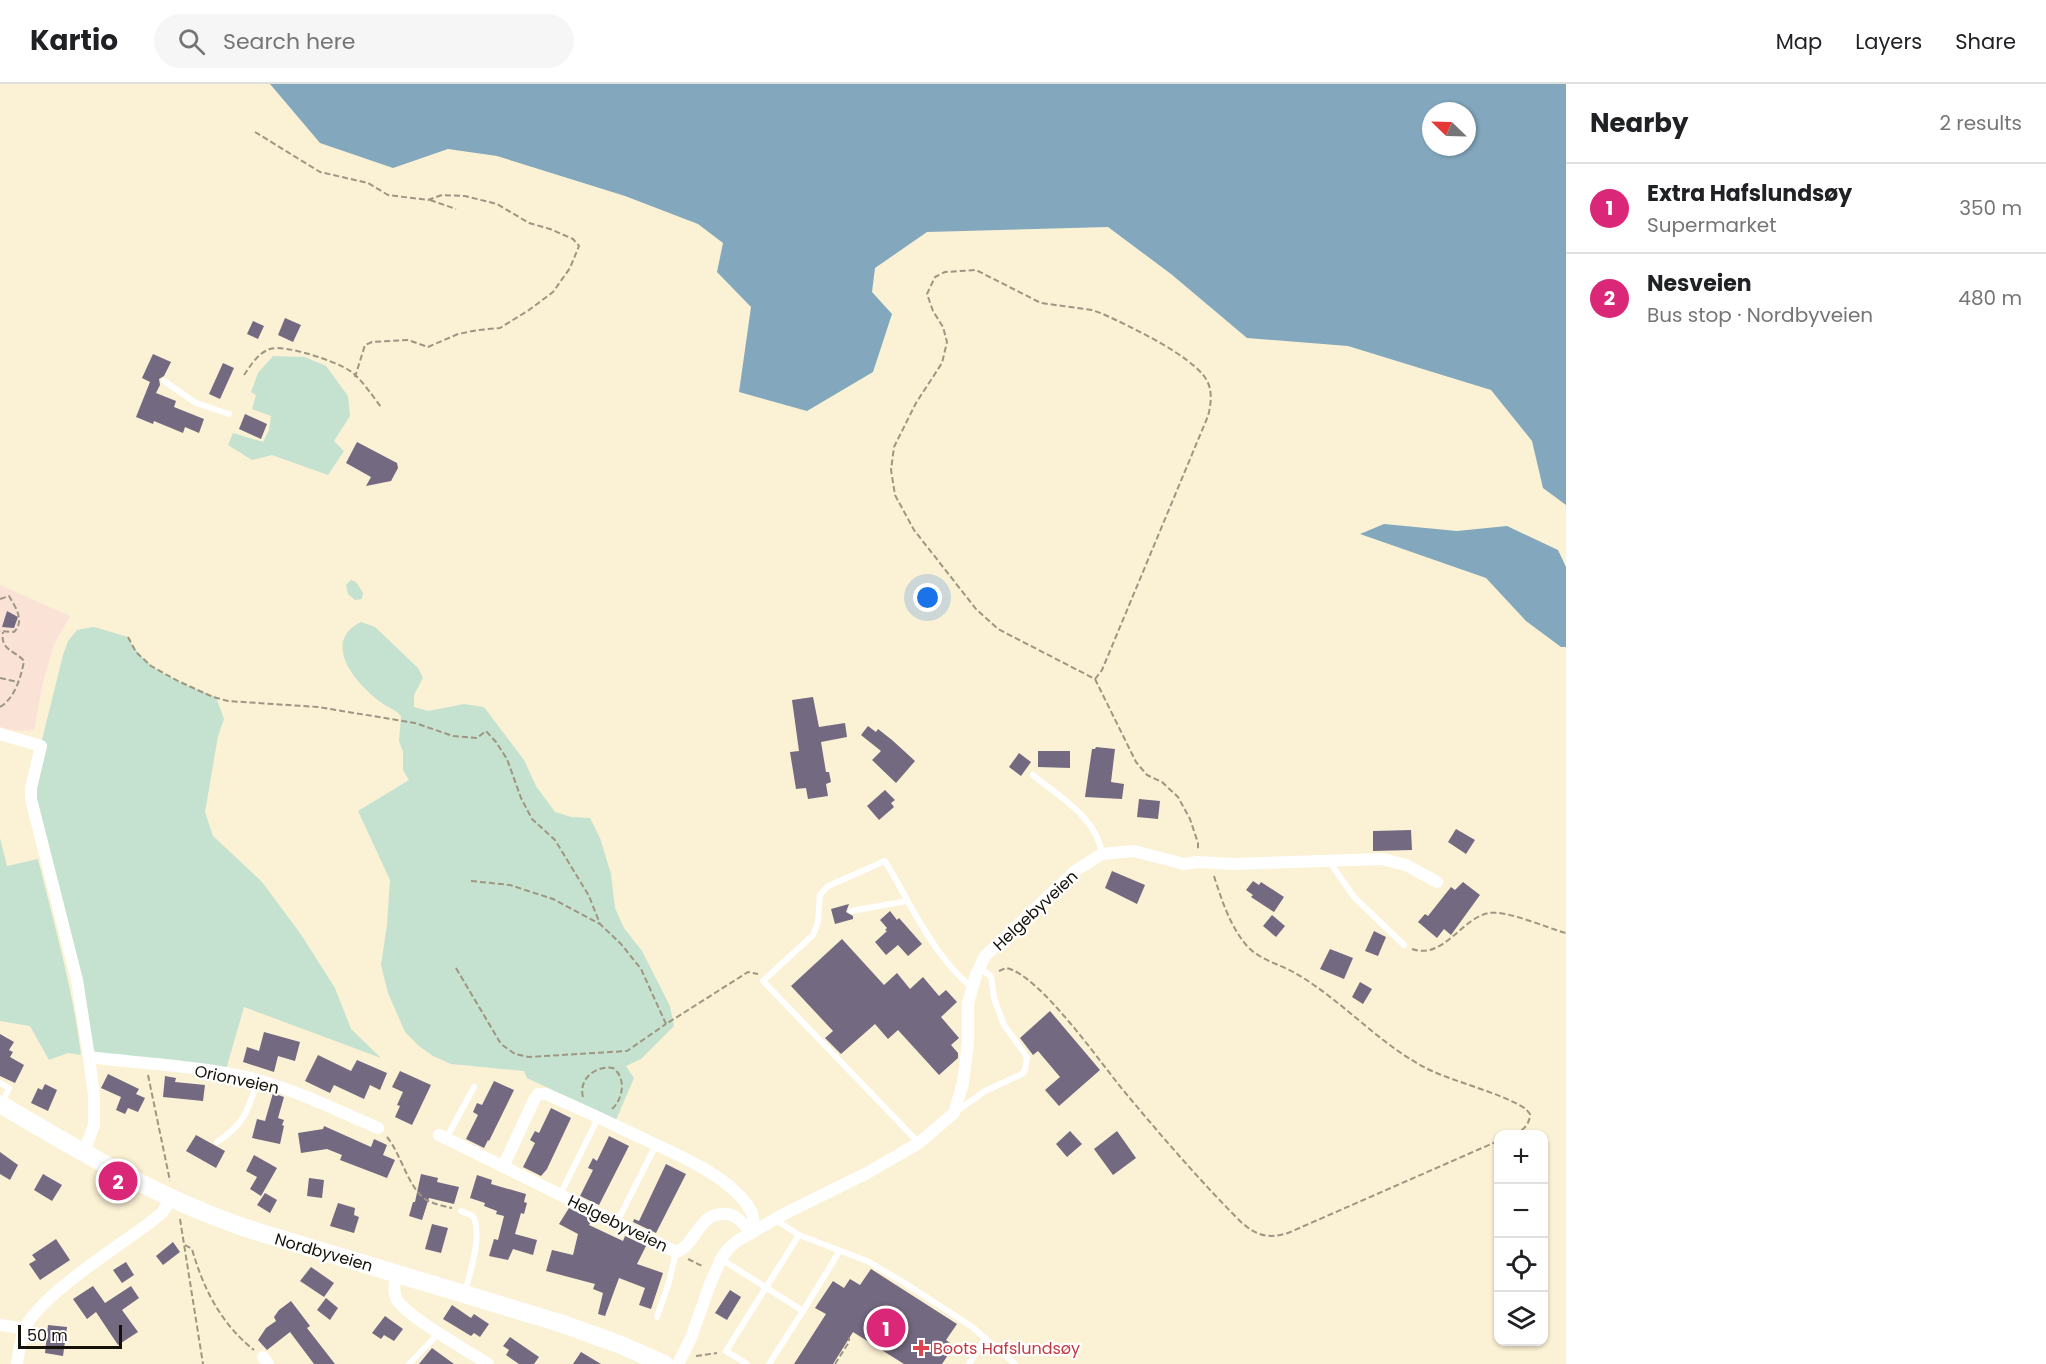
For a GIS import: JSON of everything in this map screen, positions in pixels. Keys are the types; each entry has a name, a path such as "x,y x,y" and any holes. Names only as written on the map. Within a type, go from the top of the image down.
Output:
{"main road":[{"name":"Nordbyveien","path":"1,1104 171,1199 232,1224 464,1293 594,1334 673,1363"}],"street":[{"path":"0,734 41,746 31,788 31,800 77,980 94,1096 94,1125 84,1152"},
{"name":"Helgebyveien","path":"954,1113 963,1083 968,1043 968,1003 971,987 979,968 986,956 1075,871 1102,854 1134,851 1184,864 1382,859 1406,865 1437,882"},
{"name":"Orionveien","path":"88,1057 203,1069 258,1080 289,1090 378,1128"},
{"path":"503,1167 538,1094 546,1094 593,1113 706,1171 730,1187 751,1211 754,1219 751,1233"},
{"path":"673,1363 691,1338 710,1284 728,1249 774,1219 867,1173 919,1143 954,1113"},
{"name":"Helgebyveien","path":"442,1137 676,1252 684,1247 704,1222 719,1214 736,1217 751,1233"},
{"path":"17,1364 25,1329 47,1301 162,1213 171,1199"},
{"path":"396,1273 394,1289 397,1299 413,1314 484,1363"},
{"path":"0,1325 25,1329"}],"lane":[{"path":"164,381 196,404 229,414"},
{"path":"1033,775 1061,796 1092,827 1102,854"},
{"path":"919,1143 763,981 813,935 818,921 820,895 828,886 885,861 907,901 949,965 971,987"},
{"path":"1328,861 1354,897 1404,945"},
{"path":"851,911 907,901"},
{"path":"954,1113 985,1090 1025,1070 1027,1057 1004,1025 994,998 991,976 979,968"},
{"path":"217,1142 230,1134 243,1120 258,1080"},
{"path":"0,1083 9,1088 1,1104"},
{"path":"442,1137 474,1087"},
{"path":"560,1195 593,1113"},
{"path":"617,1223 656,1145"},
{"path":"461,1210 473,1216 477,1226 474,1256 464,1293"},
{"path":"774,1219 799,1235 867,1261 971,1326 1015,1364"},
{"path":"747,1364 726,1351 799,1235"},
{"path":"657,1317 676,1252"},
{"path":"769,1364 839,1252"},
{"path":"721,1259 803,1311"},
{"path":"409,1364 439,1332"},
{"path":"969,1364 985,1338"}],"path":[{"path":"255,132 320,172 368,183 388,195 428,200 456,209"},
{"path":"355,377 365,345 372,342 408,340 428,347 458,334 500,328 553,292 577,255 579,246 573,239 529,223 497,204 465,196 442,195 428,200"},
{"path":"1095,679 1102,670 1208,416 1210,392 1207,380 1194,366 1174,351 1110,317 1092,310 1041,303 976,270 945,272 935,277 927,294 933,311 943,327 947,342 942,363 916,403 894,447 891,470 895,495 914,530 951,579 983,616 998,629 1095,679 1136,762 1147,775 1162,782 1178,797 1190,819 1203,863 1227,913 1236,930 1251,949 1315,985 1396,1049 1420,1065 1526,1109 1530,1114 1529,1122 1521,1130"},
{"path":"244,375 256,358 271,348 288,350 318,358 348,370 382,408"},
{"path":"0,598 9,596 20,617 18,628 14,632 2,632 1,640 7,648 24,661 10,699 0,707"},
{"path":"128,638 136,652 151,666 213,697 318,707 415,723 453,736 477,738 486,731 507,759 521,798 532,819 555,840 589,896 600,924"},
{"path":"0,678 18,682"},
{"path":"471,881 510,885 554,900 600,924 621,944 641,969 666,1024"},
{"path":"1404,945 1415,950 1428,950 1453,937 1474,920 1492,913 1506,914 1566,933"},
{"path":"456,968 501,1044 515,1054 529,1057 627,1051 748,972 756,972 763,981"},
{"path":"991,976 1006,968 1011,969 1043,993 1169,1144 1241,1222 1251,1231 1263,1237 1275,1237 1288,1233 1494,1143"},
{"path":"146,1064 170,1180 171,1199"},
{"path":"608,1067 616,1070 621,1084 618,1102 609,1111 593,1113 582,1095 586,1078 599,1068 608,1067"},
{"path":"378,1128 390,1139 421,1196 432,1202 461,1210"},
{"path":"179,1217 203,1364"},
{"path":"185,1245 192,1249 201,1279 220,1314 242,1340 266,1361"},
{"path":"835,1364 849,1342 849,1338"},
{"path":"673,1363 695,1356 707,1356 726,1351"}],"shaded area":[{"path":"0,585 70,616 54,644 43,682 34,730 16,731 0,727"}],"green space":[{"path":"273,356 305,357 326,366 348,396 350,416 334,441 344,451 328,475 272,455 252,460 228,445 233,433 263,442 269,430 271,416 252,409 256,395 251,392 258,373"},
{"path":"351,580 356,582 363,593 362,599 355,600 348,594 346,585"},
{"path":"361,622 375,627 418,668 423,678 414,695 414,707 428,711 464,704 484,707 524,760 536,786 555,812 571,817 590,818 600,838 611,874 615,908 624,928 642,951 670,1006 674,1026 641,1059 626,1066 634,1078 616,1120 527,1078 524,1071 451,1064 433,1056 405,1032 388,993 381,965 390,880 358,811 409,780 403,770 403,752 399,741 401,716 365,688 355,677 343,653 343,642 349,631"},
{"path":"94,627 128,637 135,649 154,668 216,697 224,719 218,736 205,812 213,836 262,882 300,933 335,988 351,1029 381,1058 244,1007 225,1073 89,1057 32,780 68,641 77,630"},
{"path":"0,838 7,866 38,859 68,981 81,1055 68,1053 49,1060 30,1026 0,1021"}],"water":[{"path":"270,84 1566,84 1566,505 1543,488 1532,441 1491,390 1348,346 1247,338 1171,274 1108,227 927,232 875,268 872,292 892,314 873,372 807,411 739,392 751,307 717,272 723,243 698,224 625,196 497,156 448,149 393,168 320,143"},
{"path":"1384,524 1457,531 1507,526 1558,550 1566,567 1566,647 1561,647 1526,621 1486,578 1360,534"}],"building":[{"path":"285,318 301,325 293,342 278,335"},
{"path":"253,321 264,326 258,339 247,334"},
{"path":"153,354 171,362 164,376 159,379 160,385 156,393 176,401 174,407 204,419 199,433 185,427 183,433 154,421 153,424 136,417 150,382 142,378"},
{"path":"223,363 234,368 220,399 209,394"},
{"path":"245,414 267,424 261,439 239,429"},
{"path":"357,442 397,463 398,468 391,481 366,486 371,477 346,463"},
{"path":"7,611 18,617 14,628 2,627"},
{"path":"813,697 819,727 845,723 847,737 821,742 826,772 829,772 831,782 826,784 828,796 808,799 806,788 796,789 790,752 799,751 792,700"},
{"path":"868,726 876,732 878,729 915,761 896,783 872,760 881,751 861,735"},
{"path":"1096,747 1115,749 1111,782 1124,784 1122,799 1085,797 1092,749"},
{"path":"1038,751 1070,751 1070,768 1038,767"},
{"path":"1019,753 1031,762 1021,776 1009,767"},
{"path":"885,790 895,800 891,803 894,807 879,820 867,806"},
{"path":"1139,799 1160,801 1158,819 1137,817"},
{"path":"1456,829 1475,840 1466,854 1448,842"},
{"path":"1411,830 1412,850 1373,851 1373,831"},
{"path":"1112,871 1145,885 1137,904 1105,888"},
{"path":"1253,881 1259,885 1261,882 1284,897 1274,912 1251,897 1253,895 1246,890"},
{"path":"1463,882 1480,895 1451,935 1444,929 1437,938 1418,922 1425,914 1428,916 1451,887 1455,890"},
{"path":"849,904 846,912 853,916 853,919 835,924 831,909"},
{"path":"890,911 922,944 908,956 898,945 886,955 875,942 887,931 880,920"},
{"path":"1272,915 1285,926 1276,937 1263,926"},
{"path":"1374,931 1386,937 1378,956 1365,951"},
{"path":"842,939 884,985 897,973 910,989 923,977 939,996 946,990 957,1002 941,1017 959,1038 951,1045 958,1053 958,1058 939,1075 898,1030 888,1039 875,1024 841,1054 825,1038 833,1031 791,986"},
{"path":"1330,949 1353,958 1344,979 1320,969"},
{"path":"1360,982 1372,989 1363,1004 1352,997"},
{"path":"1050,1011 1100,1070 1059,1106 1045,1090 1060,1077 1038,1051 1033,1055 1020,1038"},
{"path":"264,1032 300,1042 295,1061 278,1056 274,1072 243,1062 247,1047 259,1051"},
{"path":"0,1034 14,1042 9,1050 13,1052 10,1057 24,1065 15,1083 0,1076"},
{"path":"318,1055 351,1071 357,1060 387,1073 380,1090 370,1085 364,1099 334,1085 330,1093 305,1081"},
{"path":"400,1071 431,1085 412,1125 395,1117 403,1092 392,1087"},
{"path":"108,1074 139,1089 136,1094 145,1098 138,1112 128,1108 125,1114 116,1110 121,1097 101,1088"},
{"path":"165,1076 176,1078 175,1082 205,1085 203,1101 163,1097"},
{"path":"494,1081 514,1090 484,1148 466,1139 478,1115 473,1112 477,1103 482,1105"},
{"path":"45,1084 57,1090 48,1111 31,1103 38,1088 42,1090"},
{"path":"273,1093 284,1097 278,1118 284,1120 280,1144 252,1138 257,1119 265,1121"},
{"path":"551,1108 571,1118 547,1169 541,1176 523,1167 535,1143 530,1140 535,1131 539,1133"},
{"path":"324,1126 371,1147 374,1139 387,1145 383,1155 395,1160 387,1178 340,1160 342,1155 327,1149 301,1153 298,1133 323,1129"},
{"path":"1070,1131 1082,1144 1067,1157 1056,1144"},
{"path":"1117,1131 1136,1158 1113,1175 1094,1149"},
{"path":"196,1135 225,1151 216,1168 186,1151"},
{"path":"609,1136 629,1146 599,1205 580,1196 593,1170 588,1168 593,1158 597,1161"},
{"path":"0,1152 18,1165 10,1180 0,1174"},
{"path":"254,1155 277,1168 261,1196 250,1189 257,1177 246,1171"},
{"path":"666,1164 686,1174 656,1233 633,1222 634,1219 639,1221"},
{"path":"43,1174 62,1185 52,1201 34,1190"},
{"path":"421,1174 438,1178 437,1182 459,1187 454,1204 429,1198 422,1220 409,1216 413,1202 415,1202"},
{"path":"477,1175 492,1180 491,1184 526,1194 524,1202 527,1203 524,1214 521,1213 515,1234 537,1240 533,1255 513,1249 508,1260 489,1256 494,1239 498,1240 504,1216 484,1206 485,1203 470,1198"},
{"path":"309,1178 324,1180 322,1198 307,1196"},
{"path":"265,1193 277,1200 270,1213 257,1205"},
{"path":"338,1203 355,1208 354,1215 359,1217 354,1233 330,1226"},
{"path":"569,1208 592,1220 589,1225 623,1241 625,1236 646,1246 637,1264 663,1273 651,1309 639,1305 645,1288 619,1278 605,1316 598,1314 603,1293 593,1289 595,1284 546,1271 552,1250 573,1255 578,1234 559,1224"},
{"path":"432,1224 448,1228 441,1253 425,1249"},
{"path":"56,1239 70,1260 40,1280 29,1264 36,1260 32,1255"},
{"path":"173,1242 180,1252 163,1265 156,1256"},
{"path":"126,1262 134,1275 122,1283 113,1270"},
{"path":"311,1267 334,1283 324,1297 300,1281"},
{"path":"871,1269 957,1324 946,1340 954,1346 942,1364 904,1364 853,1332 833,1364 794,1364 826,1314 815,1308 833,1281 844,1288 850,1279 860,1285"},
{"path":"93,1286 105,1303 131,1286 139,1298 122,1310 138,1332 118,1345 96,1312 87,1319 73,1299"},
{"path":"730,1290 741,1297 727,1320 715,1313"},
{"path":"326,1298 338,1308 330,1320 317,1310"},
{"path":"291,1301 310,1326 307,1328 335,1364 314,1364 290,1332 267,1350 258,1340 266,1328 276,1321 274,1317 279,1310"},
{"path":"452,1305 471,1318 474,1314 489,1324 480,1337 474,1333 471,1336 443,1319"},
{"path":"385,1316 403,1329 394,1341 384,1335 381,1339 372,1333"},
{"path":"48,1325 67,1327 63,1356 45,1353"},
{"path":"510,1337 539,1357 534,1364 519,1364 506,1355 509,1350 503,1346"},
{"path":"432,1348 454,1364 419,1364"},
{"path":"581,1352 601,1364 573,1364"}],"place":[{"name":"Nesveien","path":"118,1181"},
{"name":"Extra Hafslundsøy","path":"886,1328"},
{"name":"Boots Hafslundsøy","path":"921,1348"}]}
